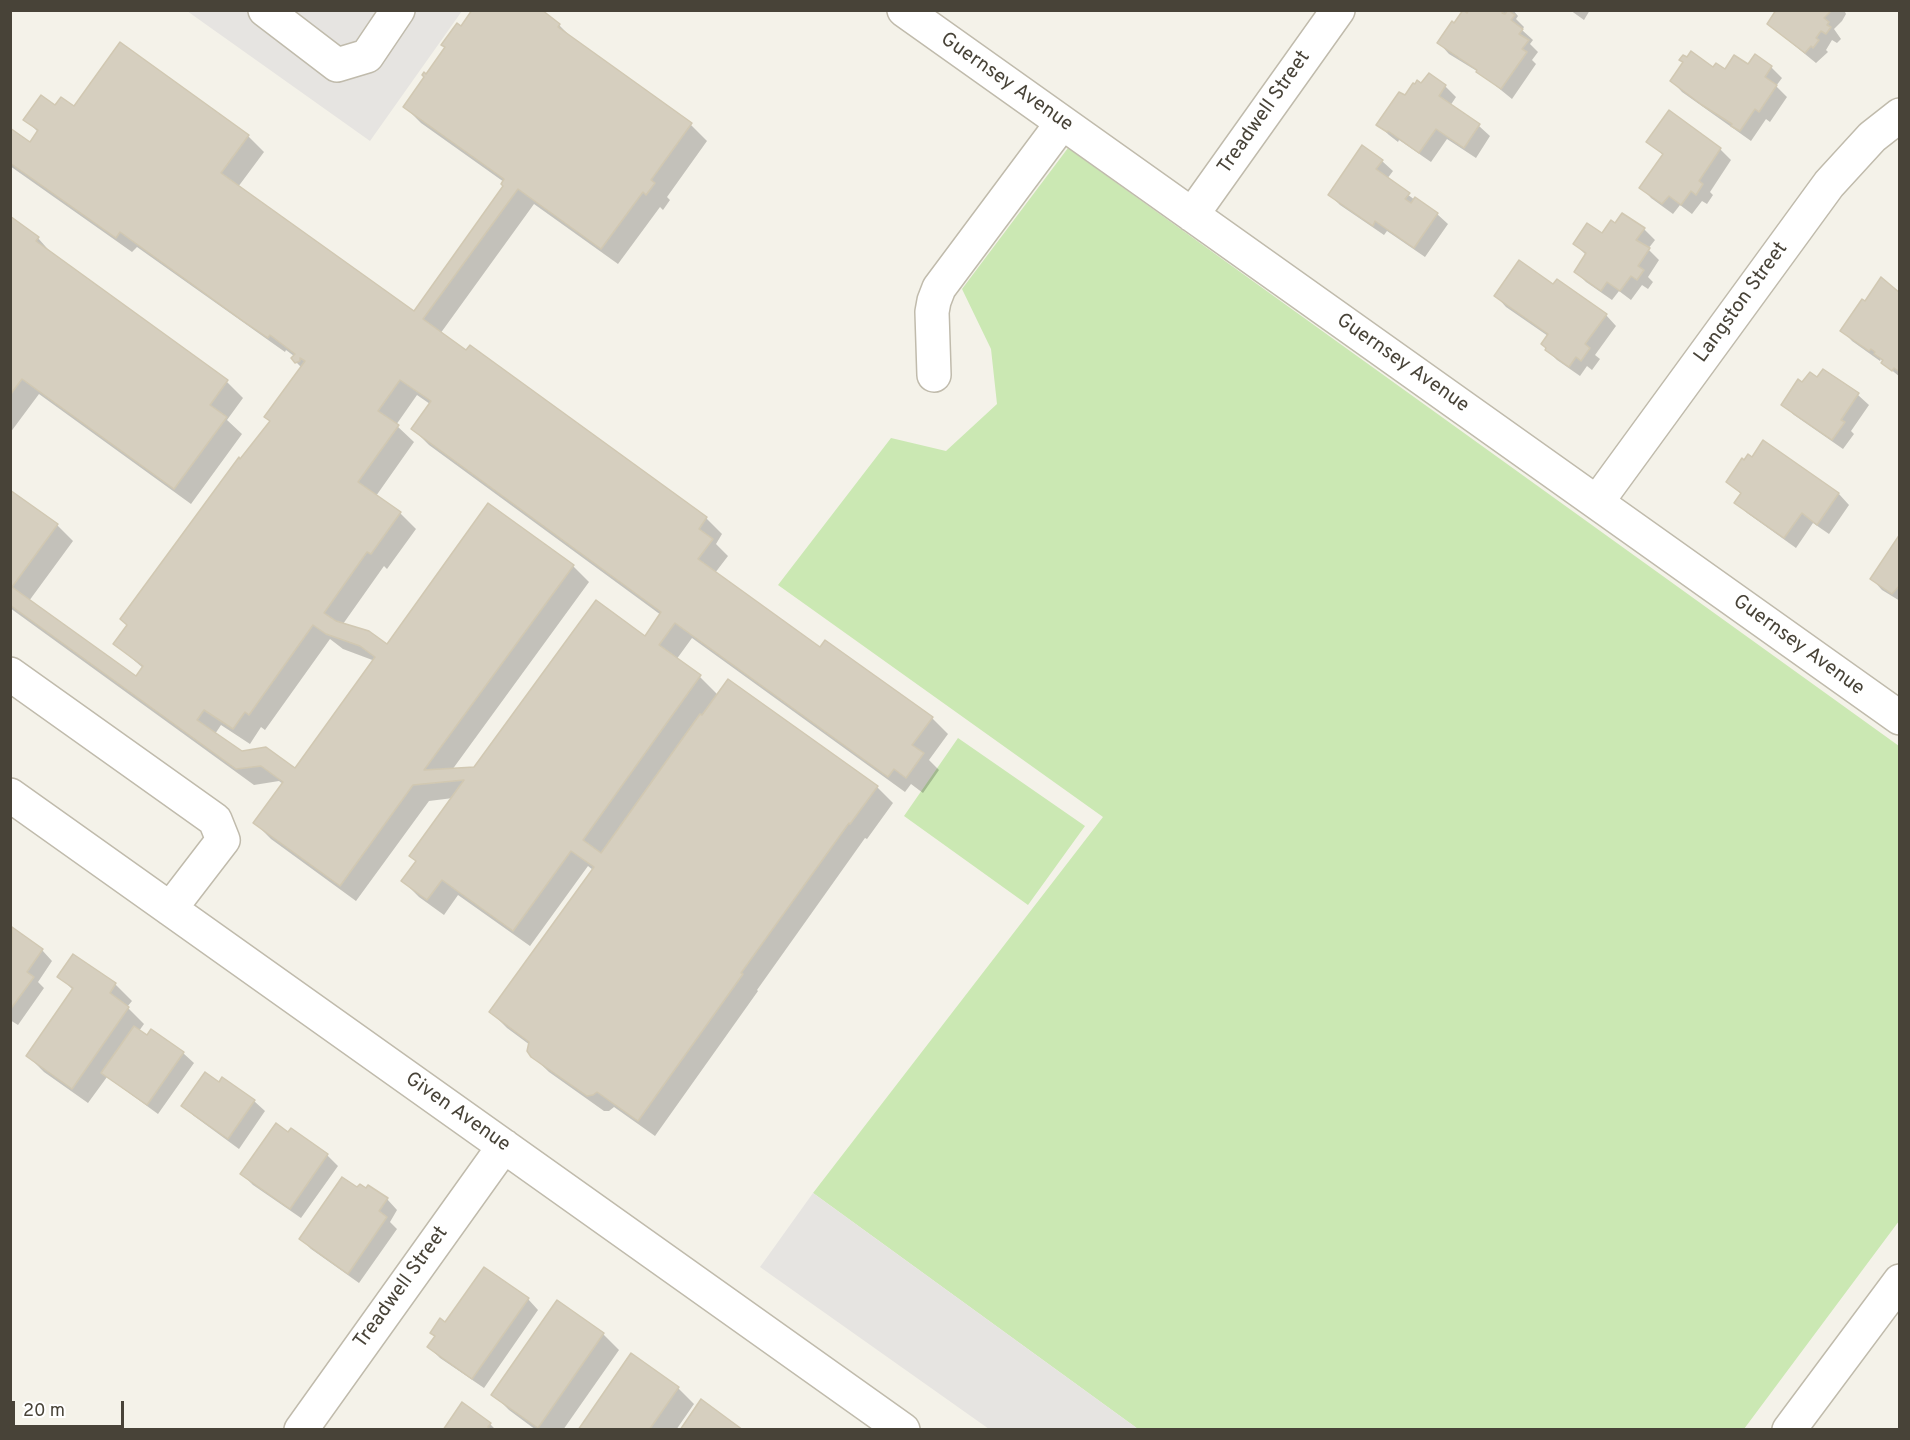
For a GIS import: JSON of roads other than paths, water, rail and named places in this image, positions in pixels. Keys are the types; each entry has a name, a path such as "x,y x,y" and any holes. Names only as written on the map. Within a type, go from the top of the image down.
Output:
{"street":[{"path":"266,11 337,65 367,56 398,10"},
{"name":"Guernsey Avenue","path":"904,10 1899,718"},
{"name":"Treadwell Street","path":"1192,214 1338,10"},
{"name":"Langston Street","path":"1597,502 1829,184 1872,136 1899,115"},
{"path":"934,375 932,312 939,288 1062,123"},
{"path":"10,674 215,820 223,840 170,909"},
{"name":"Given Avenue","path":"10,795 903,1430"},
{"name":"Treadwell Street","path":"301,1430 504,1146"},
{"path":"1789,1430 1899,1281"}]}
